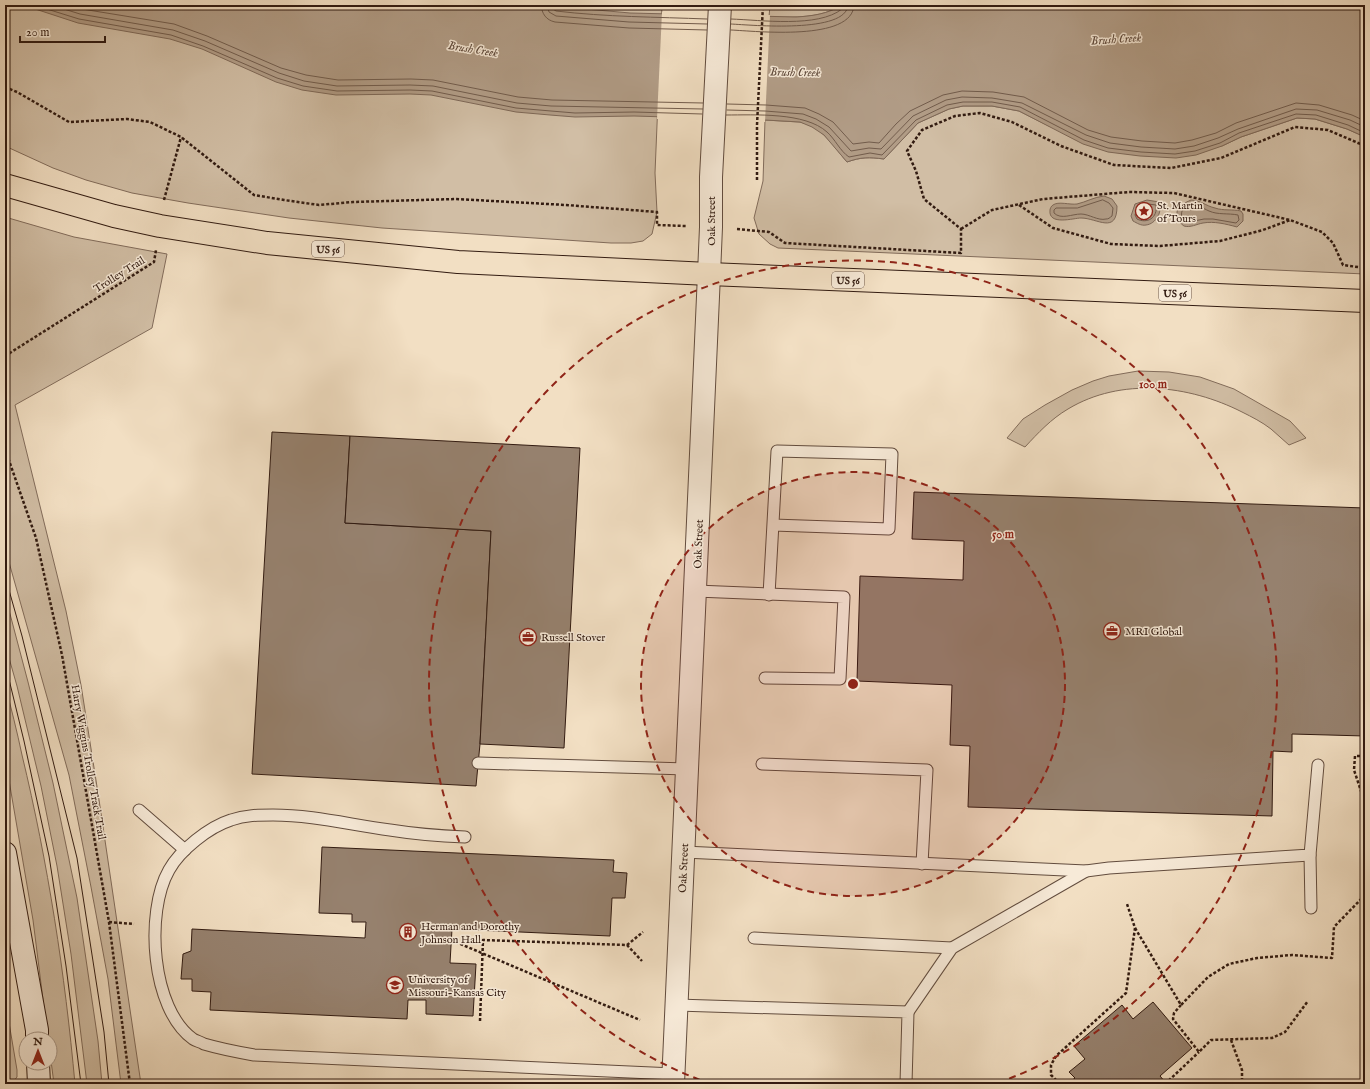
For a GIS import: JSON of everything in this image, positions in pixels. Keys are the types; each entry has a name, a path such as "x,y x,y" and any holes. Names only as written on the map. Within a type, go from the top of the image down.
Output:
{"highway":[{"name":"US 56","path":"5,185 114,216 160,226 267,242 458,262 1365,301"}],"street":[{"name":"Oak Street","path":"674,1079 710,274 711,177 720,5"},
{"path":"5,854 37,1031"},
{"path":"38,1071 39,1084"}],"lane":[{"path":"769,595 777,451 892,454 889,529 773,525"},
{"path":"696,592 844,597 840,679 765,678"},
{"path":"478,763 688,769"},
{"path":"762,764 927,770 922,864"},
{"path":"1311,908 1310,855 1318,765"},
{"path":"139,810 185,850"},
{"path":"465,837 418,834 318,818 288,815 253,815 232,819 215,826 185,850 169,870 158,898 154,922 156,957 160,981 168,1006 179,1026 194,1040 220,1049 254,1055 674,1079"},
{"path":"684,852 1086,871 1109,868 1310,855"},
{"path":"906,1084 908,1012 952,948 1086,871"},
{"path":"754,938 952,948"},
{"path":"677,1005 908,1012"}],"path":[{"path":"757,180 757,125 763,5"},
{"path":"777,5 826,7 829,5"},
{"path":"5,87 69,122 127,119 150,122 181,137 254,194 284,200 319,205 353,202 456,199 657,212 657,225 711,226 769,232 785,244 961,253 961,229"},
{"path":"961,229 924,199 916,171 907,151 922,130 955,116 980,113 1012,122 1061,146 1114,165 1172,168 1221,158 1295,127 1328,130 1365,146"},
{"name":"Trolley Trail","path":"5,356 154,262 164,196 181,137"},
{"path":"961,229 992,210 1043,199 1129,192 1174,193 1290,220 1322,232 1333,242 1343,265 1365,268"},
{"path":"1019,204 1053,228 1111,244 1160,246 1220,241 1263,230 1290,220"},
{"name":"Harry Wiggins Trolley Track Trail","path":"5,449 36,538 62,655 109,922 130,1084"},
{"path":"1365,756 1356,756 1354,770 1365,803"},
{"path":"1199,1052 1173,1019 1174,1013 1208,977 1229,964 1257,958 1292,954 1332,958 1334,927 1365,895 1365,882"},
{"path":"1127,904 1136,928 1181,1005"},
{"path":"109,922 134,924"},
{"path":"1060,1084 1051,1075 1051,1065 1056,1056 1126,993 1136,928"},
{"path":"480,1021 483,940 627,945 643,932"},
{"path":"451,940 640,1020"},
{"path":"627,945 642,961"},
{"path":"1165,1084 1211,1040 1272,1038 1285,1032 1308,1001"},
{"path":"1231,1040 1242,1070 1242,1084"}],"shaded area":[{"path":"5,5 662,5 655,173 657,212 652,234 643,241 631,243 611,243 382,228 289,218 188,203 132,193 86,180 53,168 5,146"},
{"path":"770,5 842,5 834,10 816,15 769,17"},
{"path":"963,106 992,106 1019,111 1049,126 1222,146 1241,137 1297,118 1315,119 1347,129 1365,137 1365,274 778,248 770,244 759,234 754,218 763,181 765,120 799,122 814,127 832,144 847,162 865,158 884,159 918,123 949,109"},
{"path":"5,217 74,237 167,254 152,328 15,405 66,611 81,685 141,1084 121,1084 108,979 69,775 5,548"},
{"path":"1138,371 1169,372 1200,377 1234,389 1290,421 1306,438 1289,445 1264,424 1221,403 1178,391 1155,388 1110,392 1089,399 1068,409 1056,417 1025,447 1007,438 1023,419 1072,390 1109,376"},
{"path":"5,595 53,783 77,898 98,1041 102,1084 87,1084 71,954 57,866 41,786 17,686 5,644"},
{"path":"5,684 40,836 48,878 61,960 75,1084 54,1084 52,1071 58,1071 58,1031 47,1031 33,920 5,757"},
{"path":"5,999 17,1070 17,1077 13,1082 5,1081"}],"water":[{"name":"Brush Creek","path":"23,5 542,5 630,13 796,17 820,14 831,11 842,5 1365,5 1365,137 1347,129 1315,119 1297,118 1241,137 1222,146 1196,155 1176,158 1140,156 1108,152 1083,144 1019,111 992,106 963,106 949,109 918,123 884,159 865,158 847,162 824,135 812,127 800,122 634,116 575,117 516,112 431,95 336,95 302,90 276,82 202,49 170,39 78,23"},
{"path":"1104,196 1112,199 1117,206 1114,220 1110,223 1081,218 1057,220 1050,215 1050,208 1052,205 1061,203 1077,204"},
{"path":"1147,200 1159,202 1160,209 1156,220 1150,224 1142,225 1133,221 1131,216 1135,204"},
{"path":"1191,200 1218,209 1241,211 1243,214 1243,221 1237,227 1211,222 1189,227 1184,226 1179,220 1177,212 1182,204"}],"pier":[{"path":"662,12 770,15 765,122 657,119"}],"building":[{"path":"272,432 350,436 345,523 491,531 480,744 476,786 252,774"},
{"name":"Russell Stover","path":"350,436 580,448 564,748 480,744 491,531 345,523"},
{"name":"MRI Global","path":"914,492 1365,508 1365,736 1292,734 1292,752 1273,751 1272,816 968,807 970,746 950,745 952,685 857,681 860,576 963,580 964,541 912,539"},
{"name":"Herman and Dorothy Johnson Hall","path":"322,847 614,860 613,872 627,873 625,898 612,898 610,936 452,929 450,963 476,964 473,1016 426,1014 426,1000 408,1000 407,1019 210,1010 211,992 192,991 192,979 181,979 183,954 191,951 192,929 365,938 366,922 352,922 352,914 319,913"},
{"path":"1153,1002 1192,1048 1160,1076 1166,1083 1067,1084 1075,1078 1069,1072 1085,1059 1074,1046 1122,1005 1133,1019"}],"tram line":[{"path":"5,576 22,636 77,858 104,1032 109,1084"},
{"path":"5,663 49,856 66,966 81,1084"}],"place":[{"name":"St. Martin of Tours","path":"1144,211"},
{"name":"MRI Global","path":"1112,631"},
{"name":"Russell Stover","path":"528,637"},
{"name":"Herman and Dorothy Johnson Hall","path":"408,932"},
{"name":"University of Missouri-Kansas City","path":"395,985"}]}
